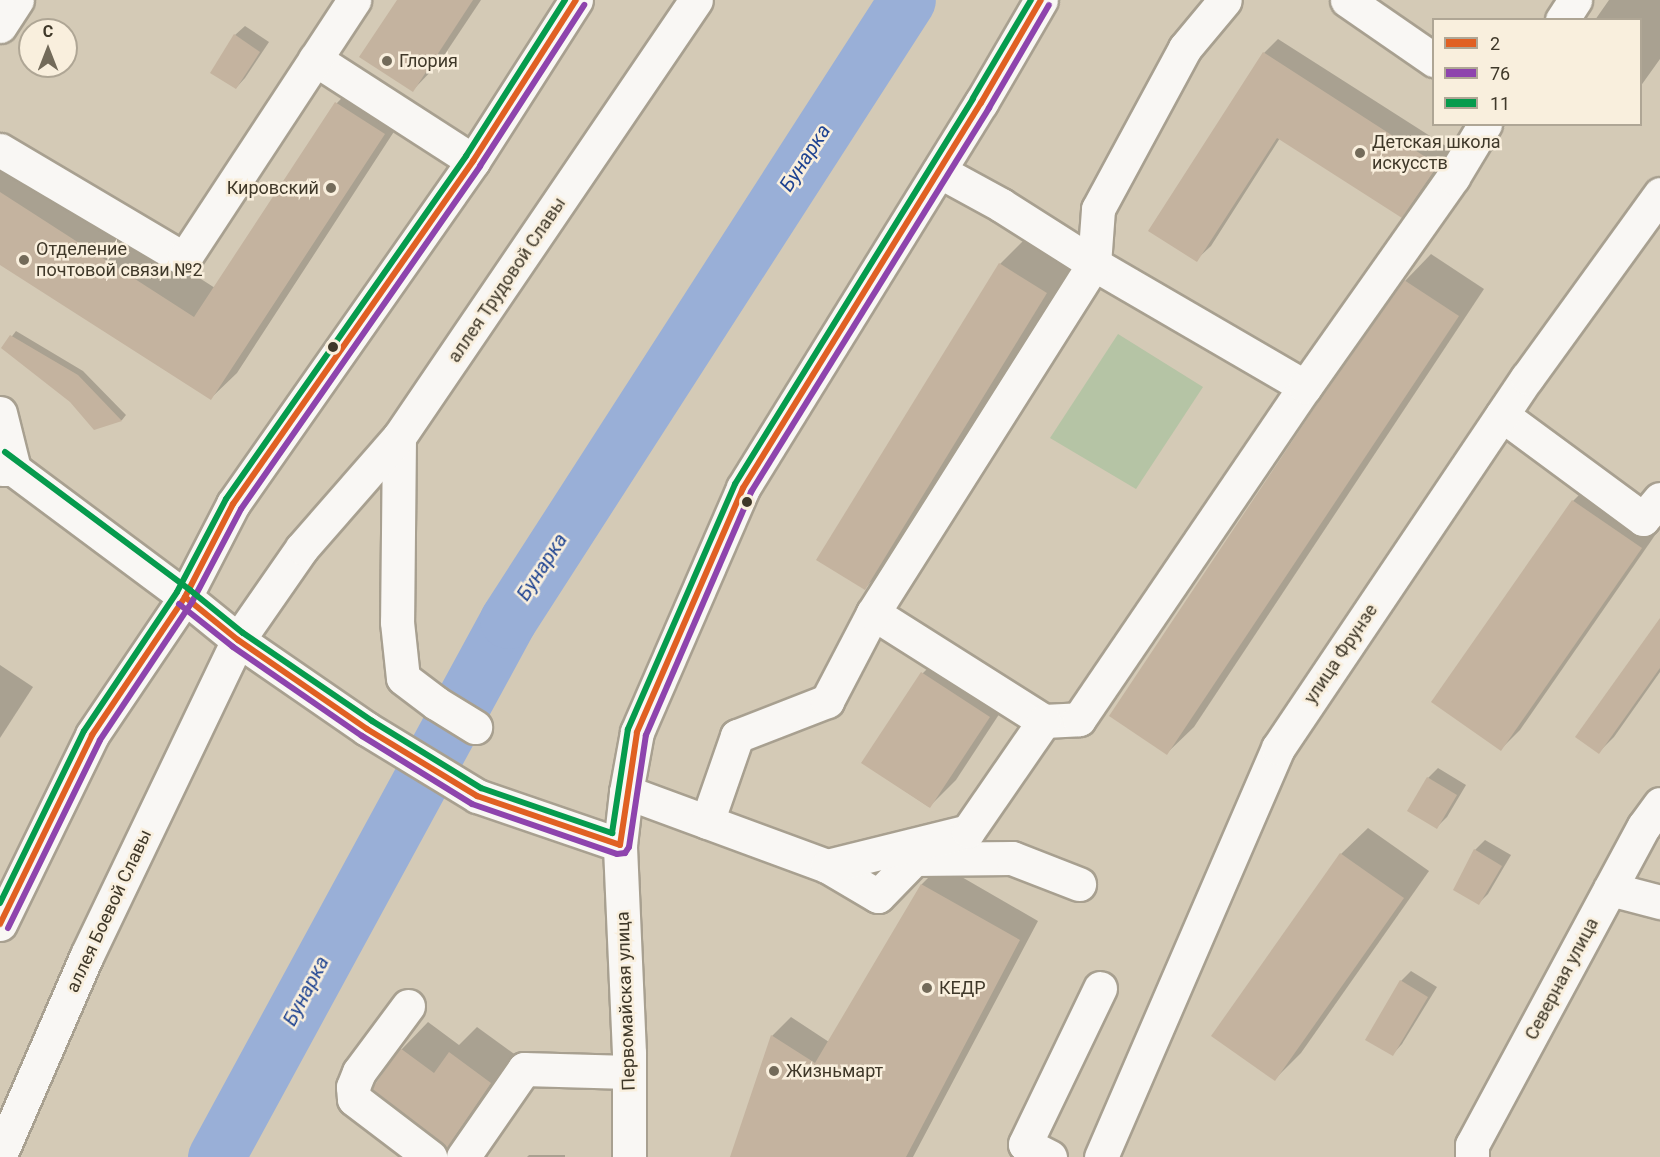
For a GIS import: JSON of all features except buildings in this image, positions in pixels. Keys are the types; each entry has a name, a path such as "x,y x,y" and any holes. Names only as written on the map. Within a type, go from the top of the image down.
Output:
{"street":[{"path":"0,26 17,0"},
{"path":"0,150 184,259 354,0"},
{"path":"0,924 92,735 185,597 233,504 473,161 576,0"},
{"name":"аллея Трудовой Славы","path":"238,640 302,548 399,437 696,0"},
{"path":"1041,0 939,171 1001,205 1094,264 1305,387"},
{"path":"707,822 737,736 827,701 873,613 1094,264 1098,209 1185,48 1225,0"},
{"path":"1347,0 1432,59"},
{"path":"1563,18 1575,0"},
{"path":"315,59 473,161"},
{"path":"873,613 1044,721 1079,719 1305,387 1453,177 1484,126"},
{"name":"Первомайская улица","path":"629,1157 629,1072 620,845 626,792 637,732 743,488 939,171"},
{"name":"улица Фрунзе","path":"1101,1157 1278,748 1502,415 1660,194"},
{"path":"0,413 5,466 185,597 238,640 367,729 477,796 620,845"},
{"path":"1502,415 1643,519 1660,499"},
{"path":"399,437 397,622 403,678 436,703 475,727"},
{"name":"аллея Боевой Славы","path":"0,1155 87,956 222,669 238,640"},
{"path":"827,866 968,831 1044,721"},
{"path":"626,792 827,866 878,896 914,859 1012,858 1079,884"},
{"name":"Северная улица","path":"1472,1157 1472,1145 1644,826 1660,804"},
{"path":"1610,889 1660,902"},
{"path":"1031,1153 1100,988"},
{"path":"408,1006 359,1072 353,1087 354,1099 430,1157"},
{"path":"462,1157 524,1069 629,1072"}],"green space":[{"path":"1118,334 1203,387 1136,489 1050,438"}],"waterway":[{"name":"Бунарка","path":"216,1157 508,620 907,0"}],"transit line":[{"name":"11","path":"0,903 84,731 177,592 226,499 466,156 565,0"},
{"name":"2","path":"0,924 92,735 185,597 233,504 473,161 576,0"},
{"name":"11","path":"5,452 190,590 243,633 372,721 481,788 612,833 628,729 735,484 1031,0"},
{"name":"2","path":"185,597 238,640 367,729 477,796 620,845 637,732 743,488 981,103 1041,0"},
{"name":"76","path":"8,928 100,740 192,602 241,509 480,166 584,5"},
{"name":"76","path":"179,604 233,647 362,736 472,804 617,854 625,853 629,847 646,735 751,492 989,108 1049,5"}],"place":[{"name":"Глория","path":"387,61"},
{"name":"Детская школа искусств","path":"1360,153"},
{"name":"Кировский","path":"331,188"},
{"name":"Отделение почтовой связи №2","path":"24,260"},
{"name":"КЕДР","path":"927,988"},
{"name":"Жизньмарт","path":"774,1071"}]}
